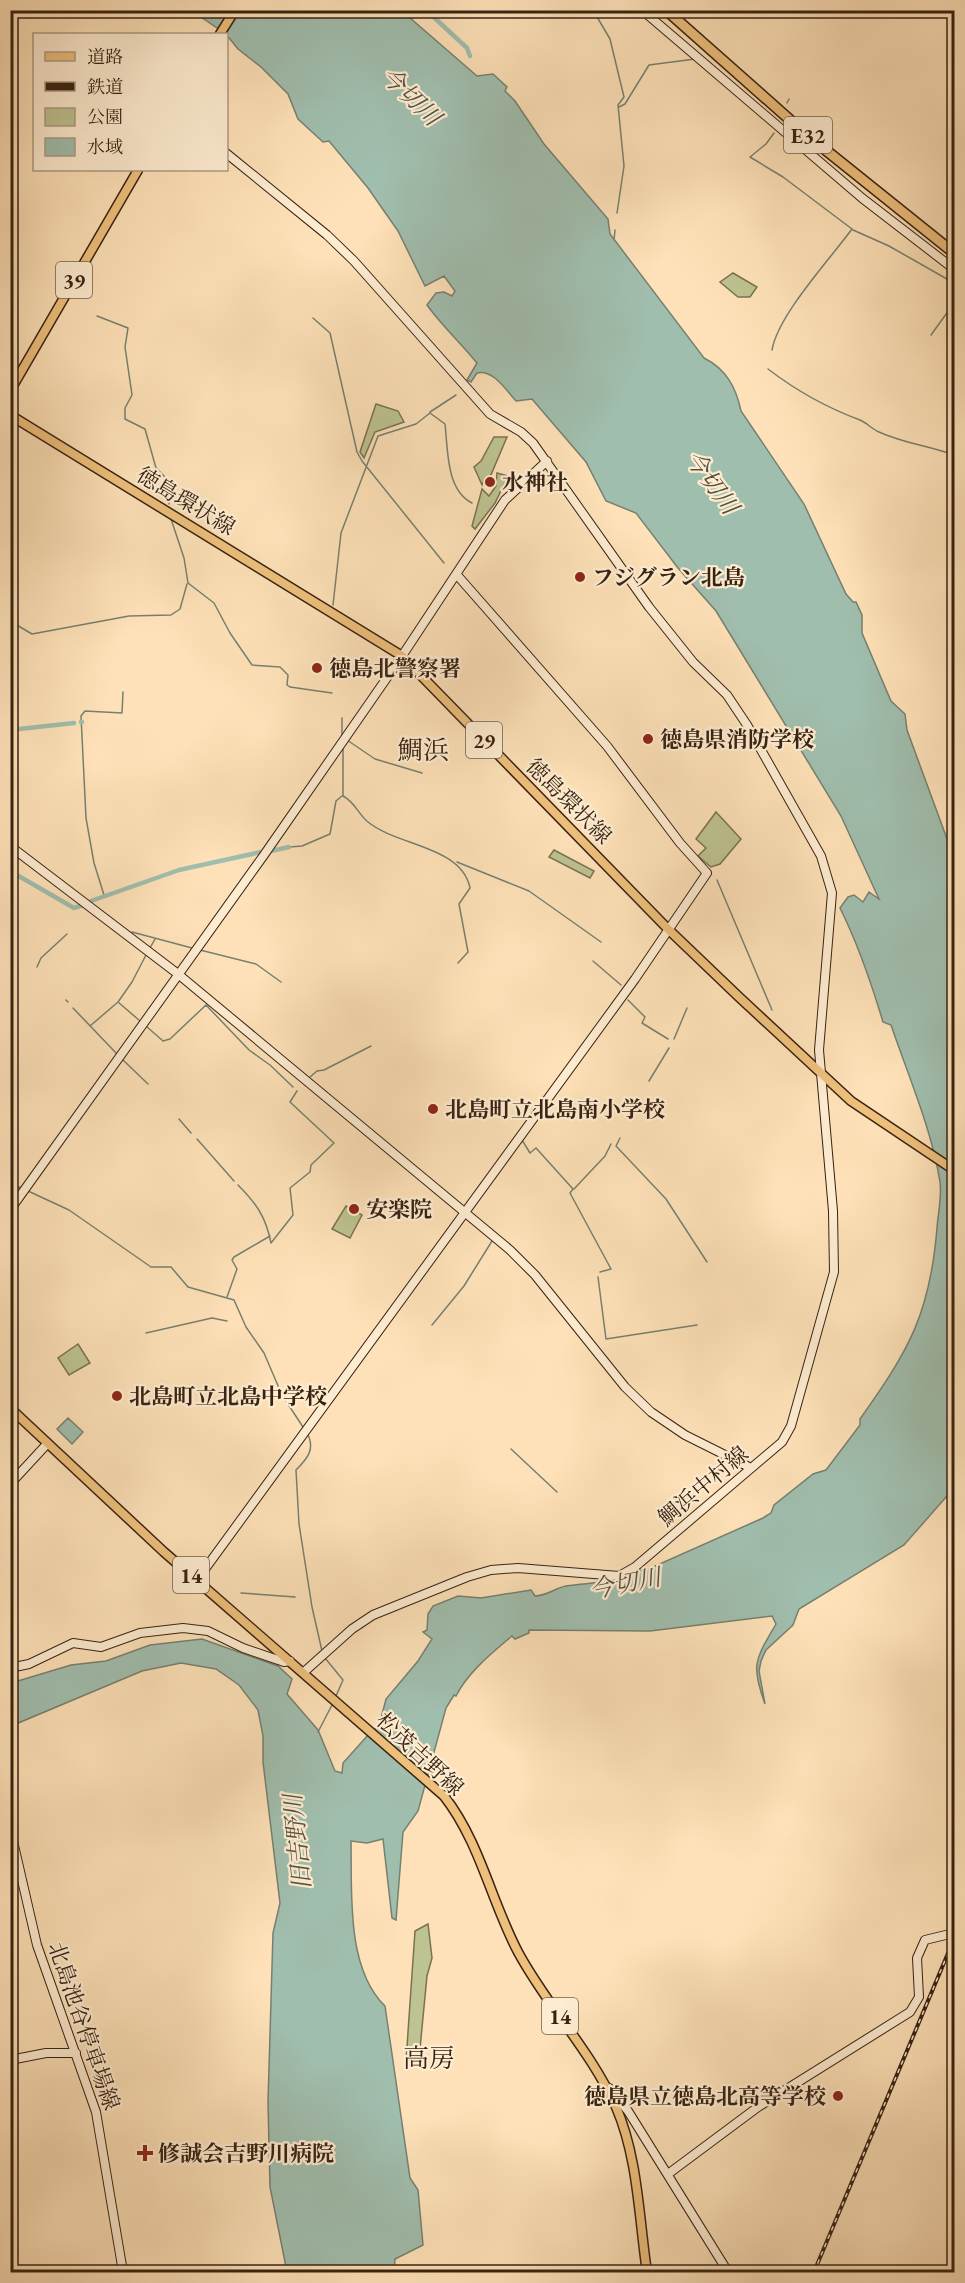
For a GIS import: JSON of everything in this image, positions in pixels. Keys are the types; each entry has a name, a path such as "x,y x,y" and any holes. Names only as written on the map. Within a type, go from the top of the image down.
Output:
{"highway":[{"name":"E32","path":"666,10 807,135 954,253"}],"main road":[{"path":"221,33 236,10"},
{"name":"39","path":"10,391 137,171"},
{"name":"徳島環状線","path":"10,415 402,656 669,930 851,1101 954,1170"},
{"name":"松茂吉野線","path":"10,1408 197,1580 444,1796 461,1818 518,1952 603,2080 617,2108 630,2154 647,2272"}],"street":[{"path":"642,10 862,198 954,269"},
{"name":"鯛浜中村線","path":"228,155 276,191 353,260 490,414 521,432 547,461 649,607 693,662 727,695 765,754 821,856 832,893 820,1013 820,1072 833,1211 834,1272 791,1426 782,1442 635,1567 619,1576 518,1568 491,1570 467,1577 373,1615 352,1629 304,1672"},
{"path":"10,1210 402,656 505,500 547,461"},
{"path":"197,1580 669,930 706,873 680,843 607,746 457,574"},
{"path":"10,846 177,974 465,1212 535,1275 625,1387 651,1413 685,1435 751,1468"},
{"path":"10,1484 47,1444"},
{"path":"10,1668 29,1664 73,1643 101,1647 140,1633 183,1628 208,1631 243,1648 284,1662 290,1661"},
{"name":"北島池谷停車場線","path":"10,1828 37,1945 57,2008 76,2053 96,2112 123,2272"},
{"path":"668,2174 758,2107 903,2018 910,2012 919,1997 917,1958 925,1940 954,1933"},
{"path":"10,2060 46,2053 76,2053"},
{"path":"603,2080 628,2111 729,2272"}],"green space":[{"path":"733,273 757,287 750,297 738,297 720,282"},
{"path":"376,404 398,411 404,422 375,432 364,458 360,452"},
{"path":"494,437 507,437 490,477 485,478 482,485 474,467 481,461"},
{"path":"497,473 508,476 495,503 475,529 472,526 482,489 489,496 496,486"},
{"path":"716,812 741,839 720,864 711,867 698,856 706,848 696,839"},
{"path":"554,850 594,871 590,878 549,857"},
{"path":"346,1206 362,1215 350,1238 332,1229"},
{"path":"78,1344 90,1363 69,1375 58,1358"},
{"path":"428,1924 432,1958 427,1976 419,2059 406,2061 415,1931"}],"water":[{"path":"192,11 402,11 477,76 493,74 507,87 505,91 515,101 544,144 608,219 610,234 704,358 712,362 729,380 741,411 804,504 846,594 853,602 856,602 862,615 862,633 891,701 905,714 907,730 954,858 954,1488 904,1545 799,1609 793,1625 766,1650 761,1661 759,1671 765,1704 760,1690 757,1662 776,1624 772,1616 650,1631 529,1630 529,1633 515,1639 512,1636 496,1649 474,1671 456,1696 454,1695 446,1708 418,1811 403,1832 396,1920 392,1918 383,1839 367,1843 351,1841 352,1906 357,1951 363,1972 372,1990 385,2006 410,2178 418,2190 423,2245 395,2259 394,2272 287,2272 270,2187 268,2102 273,1933 280,1903 263,1762 263,1736 258,1710 239,1685 216,1669 181,1663 142,1671 11,1726 11,1683 71,1665 106,1661 150,1645 202,1639 278,1666 292,1679 287,1694 318,1730 335,1771 342,1773 343,1763 379,1726 386,1699 418,1661 432,1639 423,1632 427,1630 428,1614 433,1606 458,1596 481,1598 531,1590 535,1596 539,1596 566,1586 604,1582 622,1578 639,1570 644,1571 763,1518 771,1513 774,1505 813,1474 826,1470 860,1425 860,1419 892,1372 914,1330 929,1284 934,1258 940,1187 931,1143 912,1083 891,1025 883,1022 864,964 840,908 848,897 854,895 863,902 869,892 879,899 841,816 716,611 678,568 636,513 606,501 586,462 532,399 516,401 499,381 488,374 477,373 471,382 467,380 477,363 427,305 436,293 444,292 452,296 455,291 444,276 425,286 398,231 368,188 329,141 323,142 298,119 288,94 261,67 238,49 228,36 228,33 225,33"},
{"path":"68,1418 83,1432 72,1444 57,1429"}],"waterway":[{"path":"426,10 467,48 470,56"},
{"path":"593,10 610,39 624,97 618,105 624,166 617,213"},
{"path":"619,107 625,104 649,65 695,59"},
{"path":"787,103 789,99"},
{"path":"772,350 776,336 794,304 852,229 783,177 750,157 766,144 774,133"},
{"path":"614,240 615,230"},
{"path":"853,230 889,246 954,283"},
{"path":"931,335 954,303"},
{"path":"97,316 128,328 125,347 132,395 125,408 125,419 145,429 156,468 165,477 169,504"},
{"path":"313,318 330,333 357,452 444,563"},
{"path":"768,369 812,398 863,421 879,432 954,455"},
{"path":"430,412 456,395"},
{"path":"333,605 341,533 378,436 416,424 430,413 445,424 453,479 463,497 472,503"},
{"path":"171,519 184,558 188,583 214,603 230,633 252,665 280,667 288,675 287,685 290,687 332,693"},
{"path":"10,621 32,634 129,616 171,615 180,609 187,584"},
{"path":"104,895 94,863 86,818 81,716 85,711 122,713 123,692"},
{"path":"342,718 342,738"},
{"path":"10,730 74,723"},
{"path":"347,740 375,759 422,773"},
{"path":"343,749 343,796 351,801 365,819 380,830 442,855 455,863 465,874 470,888 459,904 468,952 458,963"},
{"path":"289,847 302,846 330,834 336,801 342,796"},
{"path":"271,851 289,847"},
{"path":"91,901 179,870 261,852"},
{"path":"457,862 529,891 601,942"},
{"path":"10,871 74,908 83,905"},
{"path":"717,880 772,1010"},
{"path":"132,932 192,948"},
{"path":"37,967 41,958 67,934"},
{"path":"150,948 155,939"},
{"path":"200,950 256,964 281,982"},
{"path":"90,1026 118,1002 146,955"},
{"path":"593,961 621,985"},
{"path":"628,1000 645,1017 642,1023 668,1039"},
{"path":"118,1002 140,1021"},
{"path":"146,1026 163,1041 170,1039 206,1005 249,1050 270,1065 293,1087"},
{"path":"73,1008 117,1054"},
{"path":"674,1039 687,1008"},
{"path":"310,1077 317,1071 324,1070 371,1046"},
{"path":"649,1081 669,1048"},
{"path":"123,1060 148,1084"},
{"path":"238,1185 259,1211 271,1243 293,1215 290,1188 310,1172 311,1165 334,1143 290,1102 297,1091"},
{"path":"179,1119 191,1133"},
{"path":"620,1138 616,1146 666,1199 707,1262"},
{"path":"197,1139 234,1181"},
{"path":"522,1140 530,1153 536,1148 573,1189 570,1193 611,1269 600,1272"},
{"path":"574,1189 605,1156 611,1144"},
{"path":"10,1183 21,1188"},
{"path":"28,1191 69,1210 151,1267 171,1267 188,1287 234,1300 246,1327 264,1353 282,1395 303,1427"},
{"path":"227,1297 237,1269 232,1260 234,1257 270,1236"},
{"path":"432,1325 464,1286 492,1241"},
{"path":"598,1277 606,1339 697,1325"},
{"path":"146,1333 212,1318 227,1321"},
{"path":"307,1433 311,1444 309,1453 296,1470 299,1524 312,1607 322,1651"},
{"path":"511,1449 557,1492"},
{"path":"241,1593 295,1597"},
{"path":"325,1658 343,1680 336,1696"},
{"path":"318,1732 333,1703"}],"railway":[{"path":"814,2272 954,1939"}],"place":[{"name":"水神社","path":"490,482"},
{"name":"フジグラン北島","path":"580,577"},
{"name":"徳島北警察署","path":"317,668"},
{"name":"徳島県消防学校","path":"648,739"},
{"name":"北島町立北島南小学校","path":"433,1109"},
{"name":"安楽院","path":"354,1209"},
{"name":"北島町立北島中学校","path":"117,1396"},
{"name":"徳島県立徳島北高等学校","path":"838,2096"},
{"name":"修誠会吉野川病院","path":"145,2153"}],"district":[{"name":"鯛浜","path":"423,750"},
{"name":"高房","path":"429,2058"}],"water label":[{"name":"今切川","path":"411,96"},
{"name":"今切川","path":"712,482"},
{"name":"今切川","path":"625,1583"},
{"name":"旧吉野川","path":"297,1842"}]}
